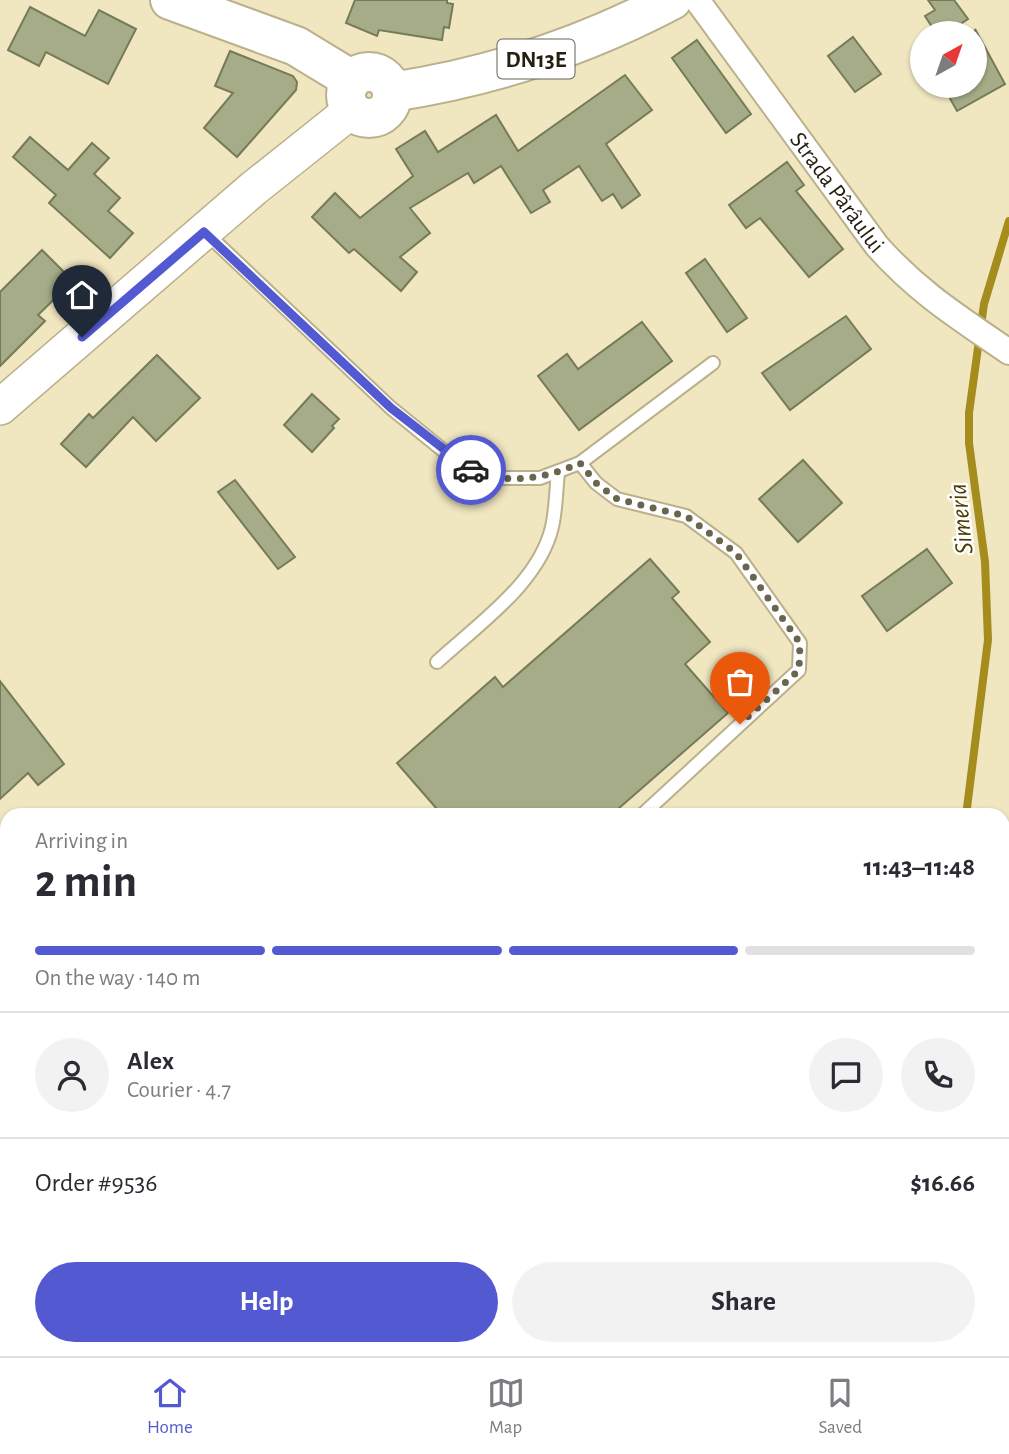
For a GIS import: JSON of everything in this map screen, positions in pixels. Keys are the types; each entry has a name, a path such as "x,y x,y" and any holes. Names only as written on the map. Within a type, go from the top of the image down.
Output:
{"main road":[{"path":"0,407 204,232 352,95 296,46 170,0"},
{"name":"DN13E","path":"352,95 362,73 376,73 387,80 392,92 524,64 576,46 672,0"}],"street":[{"name":"Strada Pârâului","path":"697,0 877,246 906,278 933,301 1007,351"}],"lane":[{"path":"204,232 391,408 465,468 490,478 540,478 580,463 713,363"},
{"path":"580,463 596,483 617,499 686,516 736,553 800,643 799,670 650,808"},
{"path":"437,662 518,587 537,561 552,528 558,473"}],"building":[{"path":"355,0 447,0 447,3 453,4 449,28 444,27 442,40 379,30 377,36 346,23"},
{"path":"928,0 954,0 968,19 928,21 925,16 935,10"},
{"path":"30,7 85,36 99,10 136,29 108,84 46,52 39,66 8,50"},
{"path":"853,37 881,74 855,92 828,56"},
{"path":"697,40 751,114 726,133 672,58"},
{"path":"230,51 293,76 297,82 296,90 237,157 204,128 233,93 215,86"},
{"path":"987,51 1005,84 987,94"},
{"path":"625,75 652,110 606,144 640,195 622,208 613,194 602,201 579,166 543,190 550,202 531,213 501,166 474,183 468,173 410,208 430,233 400,257 417,272 401,291 354,249 349,253 312,217 335,193 360,218 413,176 396,149 425,131 438,152 496,115 518,151"},
{"path":"950,98 980,98 957,111"},
{"path":"30,137 68,170 92,143 109,158 94,174 120,198 108,211 133,233 110,258 49,203 56,195 13,157"},
{"path":"787,162 804,185 796,191 843,249 809,277 760,218 746,228 729,205"},
{"path":"42,250 73,281 38,315 45,321 0,366 0,292"},
{"path":"705,259 747,318 727,332 686,273"},
{"path":"846,316 871,349 790,410 762,373"},
{"path":"642,322 672,361 579,430 538,376 567,354 578,369"},
{"path":"157,355 200,398 156,441 133,417 86,467 61,444 89,414 93,418"},
{"path":"312,394 339,419 312,452 284,425"},
{"path":"803,460 842,503 798,542 759,499"},
{"path":"235,480 295,557 278,569 218,492"},
{"path":"927,549 952,583 887,631 862,596"},
{"path":"650,559 679,592 672,598 710,642 685,664 728,713 619,808 436,808 397,763 495,677 503,687"},
{"path":"0,681 64,764 38,785 28,773 0,799"}],"waterway":[{"name":"Simeria","path":"967,808 988,640 985,562 969,443 969,413 984,304 1009,221"}],"way so far":[{"path":"471,470 490,478 540,478 580,463 596,483 617,499 686,516 736,553 800,643 799,670 740,724"}],"route":[{"path":"82,337 204,232 391,408 471,470"}]}
